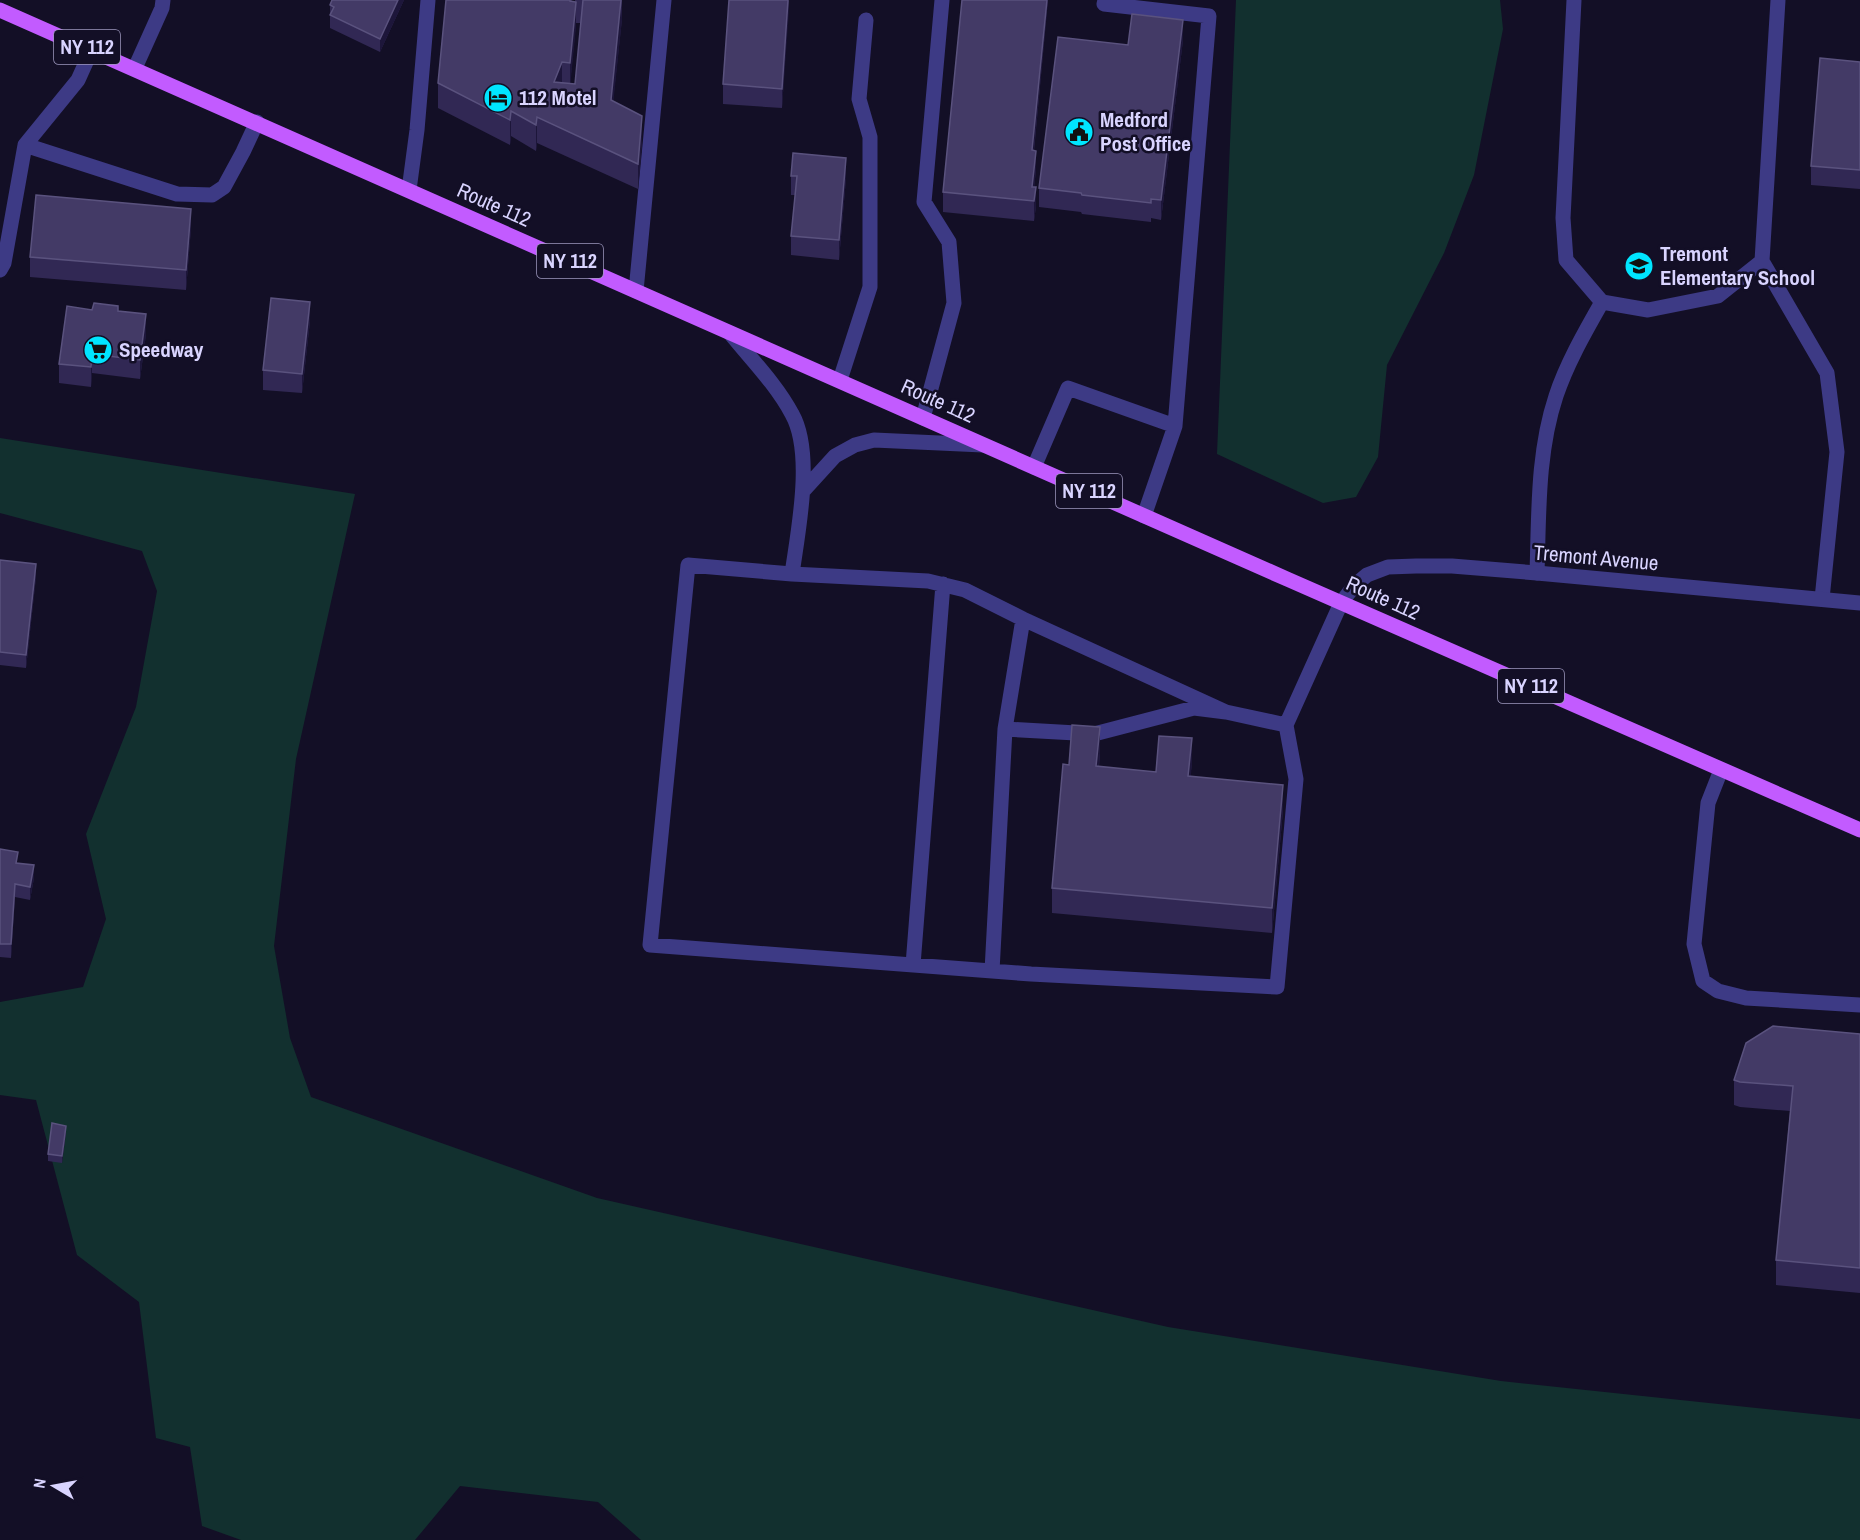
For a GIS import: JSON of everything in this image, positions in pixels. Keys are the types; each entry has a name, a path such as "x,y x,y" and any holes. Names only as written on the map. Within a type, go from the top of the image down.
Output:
{"main road":[{"name":"Route 112","path":"0,10 1860,830"}],"street":[{"path":"135,68 162,8 163,0"},
{"path":"409,190 417,130 428,0"},
{"path":"636,291 664,0"},
{"path":"923,418 954,303 949,242 924,202 942,0"},
{"path":"1105,0 1104,4 1209,16 1175,426 1144,516"},
{"path":"1574,0 1563,218 1566,260 1602,302 1648,310 1718,296 1762,261"},
{"path":"1778,0 1762,261 1827,373 1837,452 1822,599"},
{"path":"840,380 870,288 870,137 859,99 866,20"},
{"path":"0,270 4,263 25,145 78,80 92,49"},
{"path":"25,145 177,194 212,195 224,187 257,122"},
{"path":"1537,573 1546,432 1556,396 1572,358 1602,302"},
{"path":"730,333 784,399 794,416 801,437 804,490 792,574"},
{"path":"1034,467 1068,388 1175,426"},
{"path":"804,490 835,456 855,445 874,440 986,446"},
{"path":"1005,729 1094,735 1194,708 1226,712 1286,725 1296,779 1277,987 992,971 650,945 688,565 792,574 928,581 965,590 1226,712"},
{"name":"Tremont Avenue","path":"1286,725 1341,603 1354,586 1367,575 1388,567 1452,566 1860,603"},
{"path":"913,965 943,584"},
{"path":"992,971 1005,729 1023,619"},
{"path":"1721,770 1708,803 1694,944 1703,981 1718,991 1746,998 1860,1005"}],"green space":[{"path":"1236,0 1500,0 1503,29 1474,175 1444,253 1387,365 1378,457 1356,497 1323,503 1217,454"},
{"path":"0,438 355,494 296,759 274,946 290,1038 311,1097 597,1198 1168,1327 1501,1381 1860,1419 1860,1540 641,1540 598,1502 460,1486 415,1540 241,1540 202,1526 190,1447 156,1438 139,1302 77,1255 36,1100 0,1095 0,1002 83,987 106,919 86,834 136,707 157,591 142,551 0,513"}],"building":[{"path":"332,0 398,0 380,39 330,15 334,7 330,5"},
{"name":"112 Motel","path":"446,0 570,0 576,2 570,63 562,62 554,82 575,84 583,0 621,0 611,100 642,116 638,164 537,117 536,125 511,111 510,120 438,83"},
{"path":"729,0 788,0 782,89 723,84"},
{"path":"962,0 1047,0 1032,150 1036,151 1032,187 1036,187 1034,201 943,192"},
{"path":"1132,14 1183,20 1161,200 1151,199 1151,203 1039,188 1058,37 1128,45"},
{"path":"1820,58 1860,62 1860,170 1811,166"},
{"path":"793,153 846,158 839,240 791,236 797,176 791,176"},
{"path":"36,195 191,209 186,270 30,257"},
{"path":"271,298 310,302 302,374 263,370"},
{"path":"94,303 118,306 118,311 146,314 140,360 92,354 91,367 59,364 67,306 92,310"},
{"path":"0,560 36,564 26,655 0,652"},
{"path":"1072,725 1100,727 1096,766 1156,772 1159,736 1192,738 1188,776 1283,785 1272,908 1052,888 1063,764 1069,765"},
{"path":"0,849 18,852 16,863 34,865 30,887 15,884 11,944 0,944"},
{"path":"1773,1026 1860,1034 1860,1268 1776,1260 1793,1086 1734,1080 1746,1043"},
{"path":"52,1123 66,1126 62,1156 48,1154"}],"place":[{"name":"112 Motel","path":"498,98"},
{"name":"Medford Post Office","path":"1079,132"},
{"name":"Tremont Elementary School","path":"1639,266"},
{"name":"Speedway","path":"98,350"}]}
